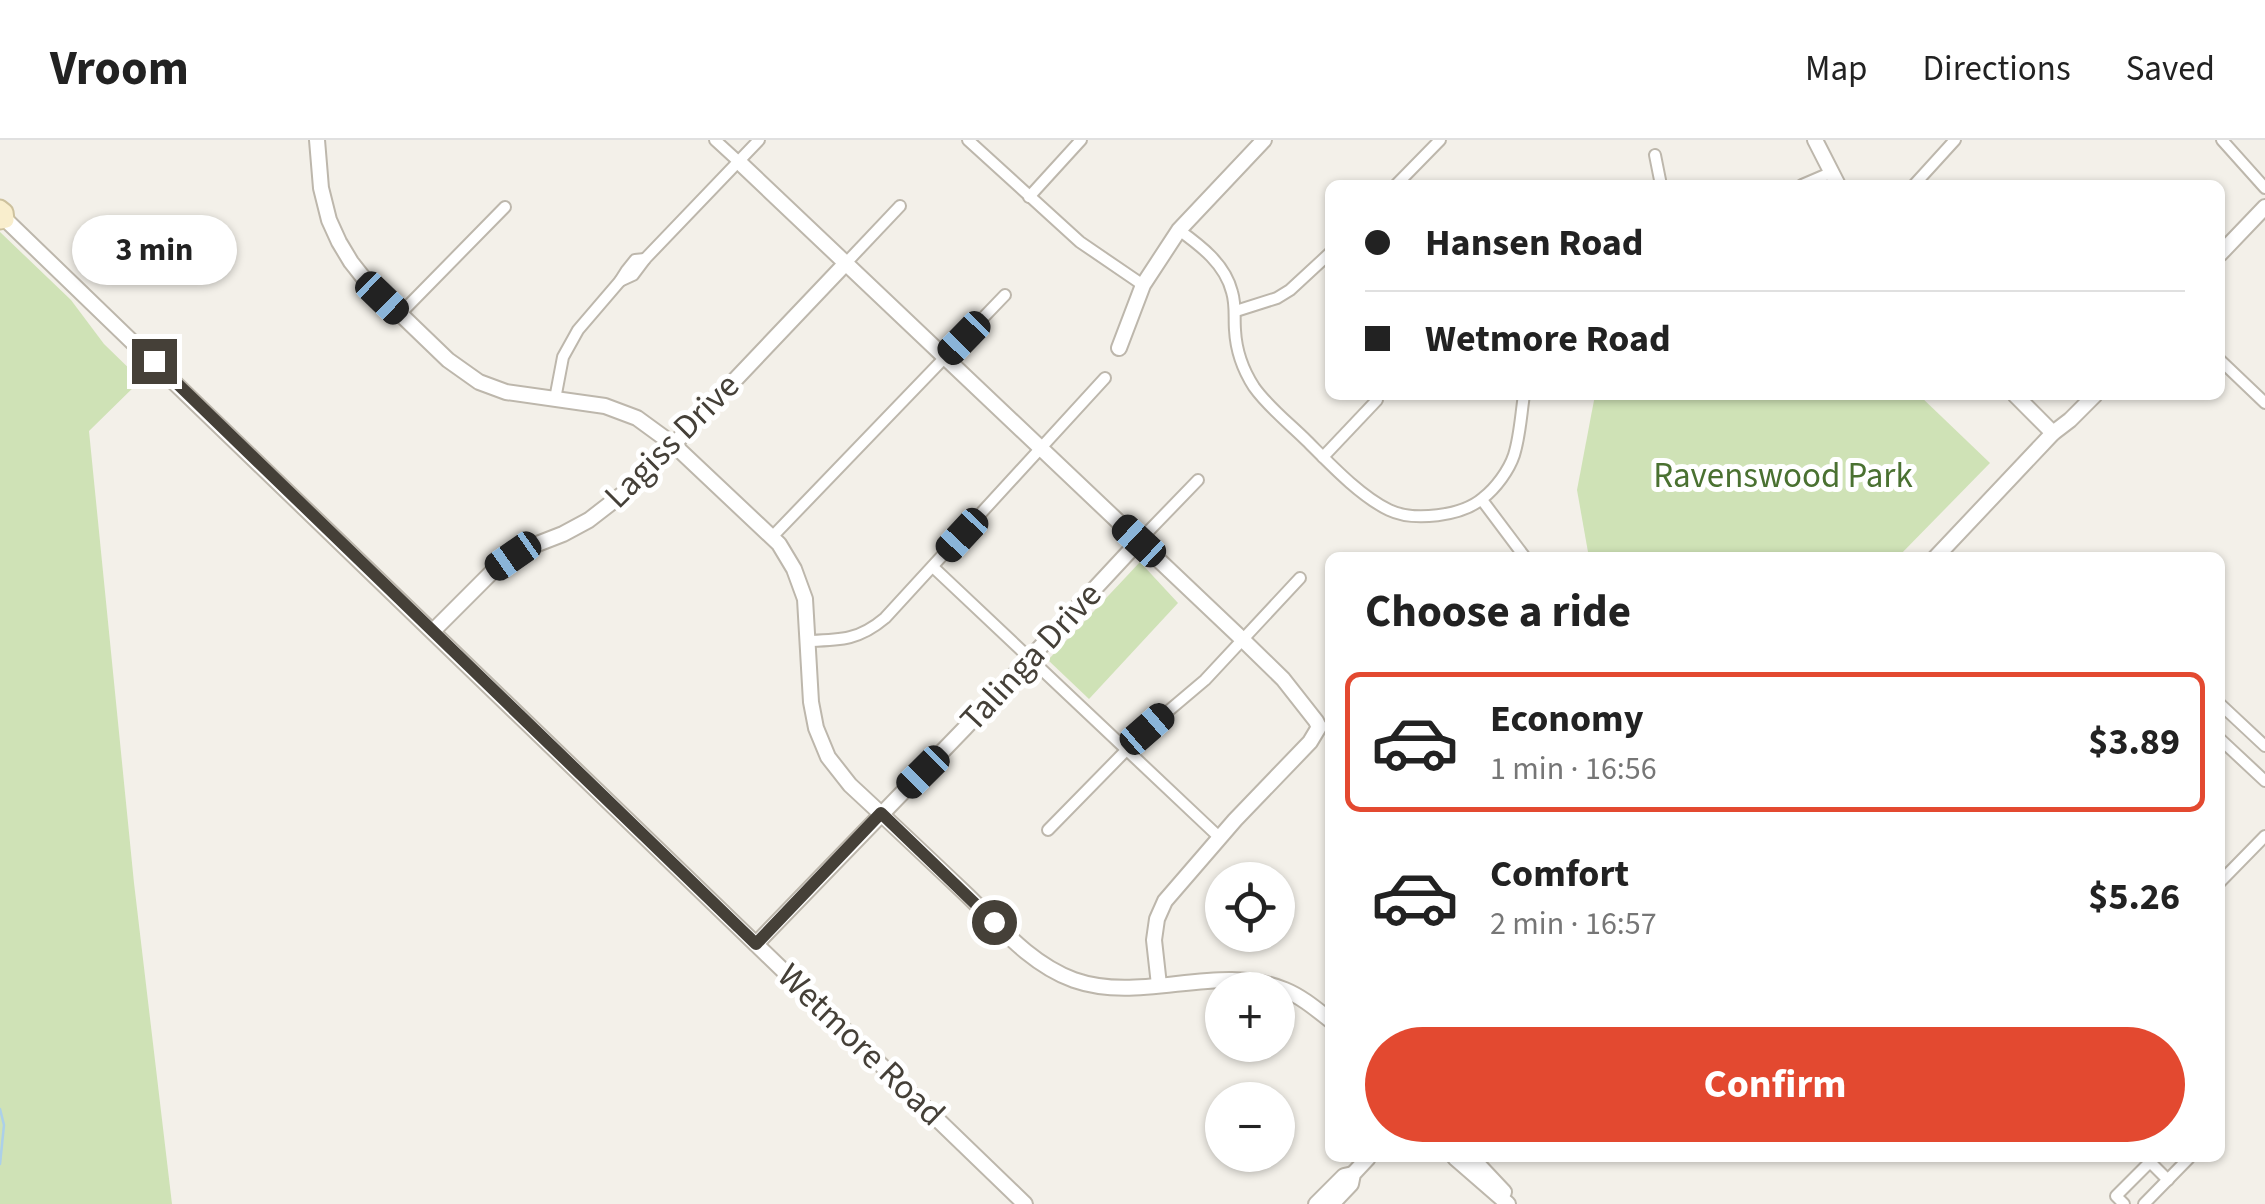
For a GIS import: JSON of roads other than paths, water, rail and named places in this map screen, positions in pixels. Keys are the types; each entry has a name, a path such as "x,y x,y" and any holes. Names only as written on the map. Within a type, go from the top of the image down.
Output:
{"street":[{"path":"317,140 320,188 339,242 366,281 448,360 479,382 506,392 588,402 621,411 652,427 779,544 805,599 811,702 824,750 837,770 1023,948 1043,965 1102,987 1246,982 1283,990 1325,1016"},
{"path":"715,140 1242,639 1325,724"},
{"path":"555,399 561,365 582,324 635,260 645,258 759,140"},
{"path":"968,140 1080,242 1143,285"},
{"path":"1029,197 1081,140"},
{"path":"1119,348 1143,285 1179,230 1264,140"},
{"path":"1401,180 1440,140"},
{"path":"1815,140 1834,179"},
{"path":"1918,180 1954,140"},
{"path":"2222,140 2265,188"},
{"path":"1655,154 1660,180"},
{"path":"846,263 900,206"},
{"path":"400,314 505,207"},
{"path":"2225,249 2265,208"},
{"name":"Wetmore Road","path":"2,216 1025,1204"},
{"path":"2225,262 2265,220"},
{"path":"1179,230 1218,264 1232,288 1238,350 1256,389 1322,456 1390,511 1443,516 1482,500 1501,480 1514,456 1523,400"},
{"path":"1236,311 1277,298 1325,257"},
{"name":"Lagiss Drive","path":"433,632 497,568 527,548 596,515 638,482 846,263"},
{"path":"772,537 1005,295"},
{"path":"2225,365 2265,404"},
{"path":"808,642 850,638 868,632 885,618 1105,378"},
{"path":"1322,456 1377,400"},
{"path":"2020,400 2053,433"},
{"path":"2053,433 2077,400"},
{"path":"1940,552 2053,433 2090,400"},
{"path":"1139,541 1198,480"},
{"path":"1482,500 1521,552"},
{"name":"Talinga Drive","path":"756,944 1139,541"},
{"path":"933,567 1219,837"},
{"path":"1048,830 1147,729 1205,680 1300,578"},
{"path":"2225,709 2265,746 2248,765"},
{"path":"1159,985 1154,940 1160,909 1219,837 1325,728"},
{"path":"2225,744 2265,780"},
{"path":"2225,877 2265,836"},
{"path":"1307,1002 1325,1025"},
{"path":"1316,1204 1364,1162"},
{"path":"1460,1162 1511,1204"},
{"path":"1475,1162 1511,1204"},
{"path":"2124,1204 2116,1196 2150,1162 2168,1180"},
{"path":"2144,1204 2185,1162"},
{"path":"1332,1204 1352,1184 1353,1174"}],"waterway":[{"path":"0,1109 4,1125 0,1164"}],"park label":[{"name":"Ravenswood Park","path":"1783,476"}]}
